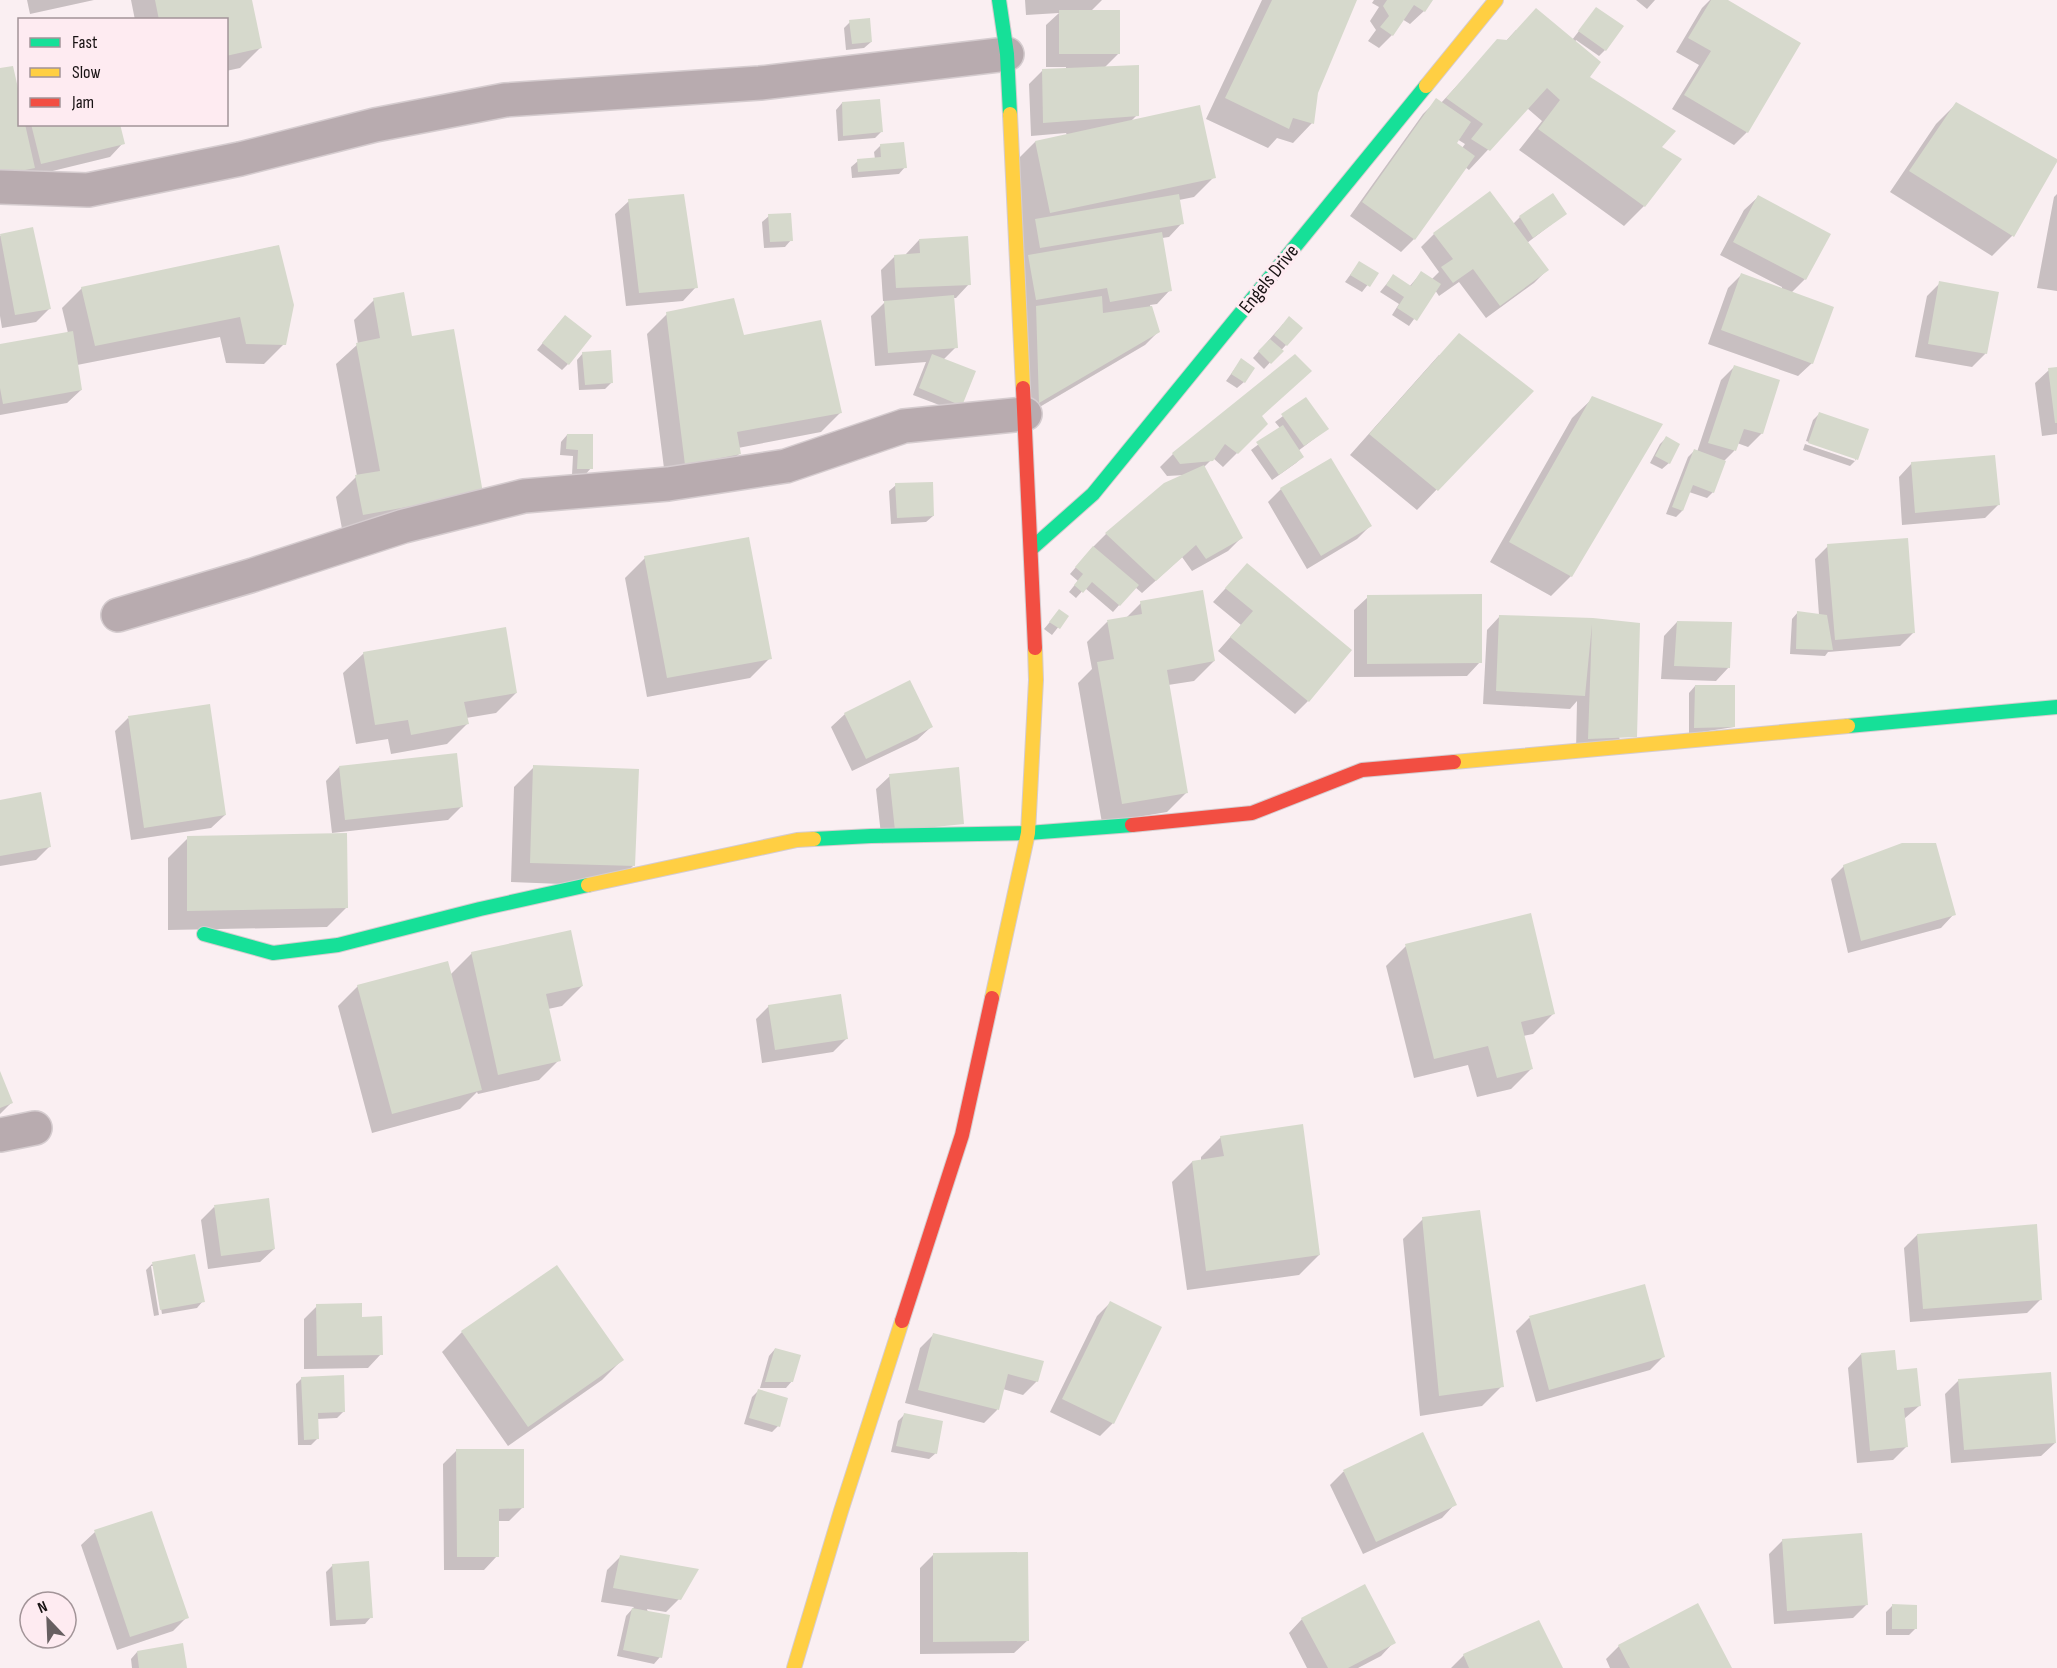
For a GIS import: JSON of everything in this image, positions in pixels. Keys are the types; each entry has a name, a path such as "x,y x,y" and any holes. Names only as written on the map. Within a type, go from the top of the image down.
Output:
{"street":[{"path":"794,1668 962,1135 1028,833 1036,680 1007,54 999,0"},
{"name":"Engels Drive","path":"1031,549 1093,494 1496,0"},
{"path":"0,188 88,190 240,159 375,125 505,100 760,83 1007,54"},
{"path":"118,615 253,575 404,526 524,496 668,484 786,466 904,426 1025,414"},
{"path":"204,934 273,952 338,945 480,909 797,840 1028,833 1179,821 1252,813 1362,770 2057,707"},
{"path":"0,1135 35,1128"}],"building":[{"path":"155,0 252,0 262,48 228,56 228,18 159,18"},
{"path":"1272,0 1357,0 1318,93 1314,124 1293,118 1289,129 1225,98"},
{"path":"1387,0 1433,0 1425,12 1414,5 1393,36 1380,27 1389,16 1383,6"},
{"path":"1711,0 1728,0 1801,43 1748,133 1684,95 1711,51 1688,38"},
{"path":"1596,7 1624,26 1606,51 1578,31"},
{"path":"1536,8 1601,62 1590,77 1676,131 1662,147 1682,159 1645,207 1538,129 1560,100 1547,88 1490,151 1471,139 1483,124 1446,98 1497,39 1507,40"},
{"path":"1059,10 1120,10 1120,54 1059,54"},
{"path":"870,18 872,42 852,44 849,20"},
{"path":"1139,65 1139,116 1043,123 1042,69"},
{"path":"13,66 18,88 18,126 25,126 35,168 0,175 0,68"},
{"path":"1436,98 1471,122 1457,143 1475,156 1415,240 1362,202"},
{"path":"880,99 883,132 843,136 842,102"},
{"path":"1956,102 2057,159 2014,237 1909,171"},
{"path":"1200,105 1216,178 1050,213 1035,141"},
{"path":"32,126 120,126 125,144 41,164"},
{"path":"904,142 907,168 858,172 857,159 881,157 880,144"},
{"path":"1490,191 1549,270 1500,306 1473,269 1453,283 1441,267 1453,259 1433,233"},
{"path":"1553,193 1567,214 1533,238 1519,216"},
{"path":"684,194 698,288 639,293 628,199"},
{"path":"1179,194 1184,224 1040,248 1035,219"},
{"path":"1758,195 1831,234 1806,280 1733,242"},
{"path":"791,213 793,241 770,242 768,214"},
{"path":"33,227 51,309 15,315 0,234"},
{"path":"1162,232 1172,291 1110,302 1107,288 1036,300 1028,255"},
{"path":"968,236 971,285 896,288 894,255 920,253 919,239"},
{"path":"279,245 294,305 286,345 246,344 240,317 95,346 81,287"},
{"path":"1359,261 1379,273 1370,287 1350,275"},
{"path":"1421,271 1441,284 1417,321 1397,308 1404,297 1386,285 1393,274 1411,286"},
{"path":"1741,273 1834,307 1813,364 1721,330"},
{"path":"1939,281 1999,292 1987,354 1928,344"},
{"path":"404,292 412,336 454,329 483,493 363,515 355,475 380,471 356,343 380,338 373,298"},
{"path":"954,295 958,348 888,353 884,301"},
{"path":"1102,296 1103,313 1152,306 1160,332 1039,403 1036,306"},
{"path":"734,298 744,335 821,320 842,413 737,432 741,454 685,465 666,312"},
{"path":"565,315 592,336 569,365 542,343"},
{"path":"1289,316 1303,328 1287,346 1274,335"},
{"path":"73,331 82,390 3,404 0,388 0,344"},
{"path":"1459,333 1534,391 1438,491 1369,434"},
{"path":"1270,339 1284,351 1271,364 1258,351"},
{"path":"611,350 613,383 585,385 582,352"},
{"path":"932,354 976,371 962,406 919,388"},
{"path":"1295,354 1312,371 1262,416 1268,424 1238,454 1225,444 1213,461 1180,464 1172,453"},
{"path":"1241,358 1255,368 1245,383 1231,374"},
{"path":"1734,365 1780,380 1763,434 1744,429 1736,451 1708,443"},
{"path":"2057,367 2057,423 2055,423 2048,368"},
{"path":"1592,396 1663,424 1572,577 1509,542"},
{"path":"1306,397 1329,429 1304,446 1281,414"},
{"path":"1819,412 1869,429 1858,460 1808,443"},
{"path":"1283,425 1304,457 1279,475 1256,442"},
{"path":"567,434 593,434 593,469 577,469 578,450 566,449"},
{"path":"1666,436 1680,444 1670,464 1655,456"},
{"path":"1694,449 1726,461 1714,493 1693,485 1683,511 1672,507"},
{"path":"1995,455 2000,505 1915,513 1911,462"},
{"path":"1331,458 1372,526 1321,556 1280,488"},
{"path":"1204,465 1243,538 1206,559 1196,545 1156,581 1105,533 1164,483"},
{"path":"933,482 934,516 897,518 895,483"},
{"path":"749,537 772,659 667,678 644,556"},
{"path":"1908,538 1915,633 1835,640 1827,544"},
{"path":"1093,546 1139,585 1120,606 1092,582 1083,593 1074,585 1083,574 1075,567"},
{"path":"1247,563 1352,650 1309,702 1230,637 1253,611 1225,588"},
{"path":"1203,590 1215,661 1167,670 1188,793 1122,804 1097,662 1114,659 1107,620 1142,614 1140,601"},
{"path":"1482,594 1482,663 1367,664 1367,595"},
{"path":"1059,609 1069,616 1060,629 1049,622"},
{"path":"1797,611 1827,615 1833,650 1796,649"},
{"path":"1499,615 1593,618 1640,623 1637,737 1588,739 1592,624 1585,696 1496,691"},
{"path":"1677,621 1732,622 1730,668 1674,666"},
{"path":"506,627 517,693 464,702 469,724 411,735 408,720 375,725 363,652"},
{"path":"910,680 933,727 866,759 844,713"},
{"path":"1695,685 1735,685 1735,727 1694,728"},
{"path":"210,704 226,815 144,828 128,716"},
{"path":"457,753 463,807 345,820 339,766"},
{"path":"533,765 639,769 635,866 530,863"},
{"path":"959,767 964,824 895,831 889,774"},
{"path":"41,792 51,847 0,856 0,800"},
{"path":"347,833 348,908 187,911 187,836"},
{"path":"1902,843 1936,843 1956,915 1861,941 1843,865"},
{"path":"1531,913 1555,1014 1521,1022 1533,1069 1497,1078 1488,1046 1434,1059 1405,944"},
{"path":"571,930 583,986 546,994 561,1061 498,1075 471,952"},
{"path":"448,961 482,1090 392,1114 357,985"},
{"path":"841,994 848,1039 775,1050 768,1005"},
{"path":"0,1071 13,1103 0,1108"},
{"path":"1303,1124 1320,1255 1206,1271 1192,1161 1224,1156 1220,1136"},
{"path":"269,1198 275,1249 221,1256 214,1205"},
{"path":"1480,1210 1504,1387 1439,1396 1422,1217"},
{"path":"2037,1224 2042,1300 1923,1309 1917,1234"},
{"path":"195,1254 205,1302 160,1310 152,1262"},
{"path":"557,1265 624,1360 528,1427 461,1331"},
{"path":"1645,1284 1665,1357 1549,1390 1529,1316"},
{"path":"1110,1301 1162,1327 1114,1424 1062,1399"},
{"path":"362,1303 362,1317 382,1316 383,1355 317,1356 316,1304"},
{"path":"933,1333 1044,1361 1038,1382 1008,1374 999,1410 918,1390"},
{"path":"775,1348 801,1355 793,1382 765,1382"},
{"path":"1895,1350 1897,1370 1917,1368 1921,1406 1904,1408 1908,1447 1870,1451 1861,1353"},
{"path":"2051,1372 2056,1443 1964,1450 1958,1379"},
{"path":"344,1375 345,1412 318,1413 319,1439 304,1440 301,1377"},
{"path":"758,1389 788,1398 780,1427 749,1418"},
{"path":"904,1413 943,1421 937,1454 896,1446"},
{"path":"1423,1432 1457,1505 1376,1542 1343,1470"},
{"path":"456,1449 524,1449 524,1508 499,1509 499,1557 457,1557"},
{"path":"152,1511 189,1618 130,1637 94,1530"},
{"path":"1862,1533 1868,1605 1787,1611 1782,1539"},
{"path":"1028,1552 1029,1641 933,1642 933,1553"},
{"path":"620,1555 699,1569 681,1600 613,1588"},
{"path":"369,1561 373,1618 336,1620 332,1564"},
{"path":"1365,1584 1396,1643 1348,1668 1328,1668 1301,1618"},
{"path":"1698,1603 1732,1668 1630,1668 1618,1645"},
{"path":"1892,1604 1917,1605 1917,1629 1892,1629"},
{"path":"632,1608 670,1615 662,1658 623,1650"},
{"path":"1539,1620 1563,1668 1469,1668 1463,1654"},
{"path":"183,1643 187,1668 139,1668 137,1651"}],"traffic: fast":[{"path":"999,0 1007,54 1010,114"},
{"path":"1031,549 1093,494 1426,86"},
{"path":"1848,726 2057,707"},
{"path":"814,839 1028,833 1132,825"},
{"path":"204,934 273,953 338,945 480,909 588,885"}],"traffic: slow":[{"path":"1426,86 1496,0"},
{"path":"1010,114 1023,388"},
{"path":"992,998 1028,833 1036,680 1035,648"},
{"path":"1454,762 1848,726"},
{"path":"588,885 797,840 814,839"},
{"path":"794,1668 902,1321"}],"traffic: jam":[{"path":"1023,388 1035,648"},
{"path":"1132,825 1252,813 1362,770 1454,762"},
{"path":"902,1321 962,1135 992,998"}]}
